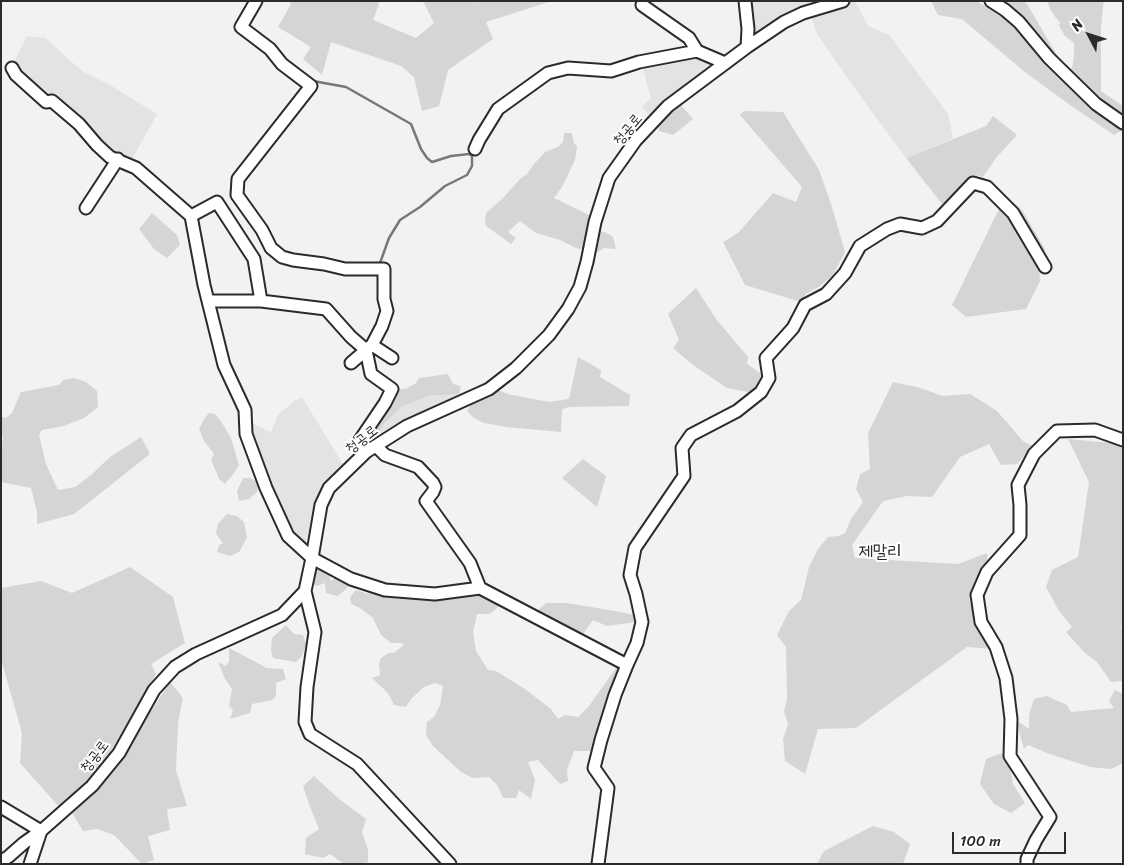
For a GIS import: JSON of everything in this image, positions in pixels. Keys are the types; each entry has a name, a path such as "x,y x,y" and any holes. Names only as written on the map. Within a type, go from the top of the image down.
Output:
{"street":[{"path":"256,1 240,27 270,49 282,64 311,86 238,179 237,195 262,230 271,248 282,257 345,269 384,269 384,299 387,311 382,326 369,348 352,363"},
{"path":"746,1 747,47"},
{"name":"청공로","path":"1,861 41,831 92,786 119,753 154,690 175,667 196,654 282,615 304,591 321,505 329,488 371,449 407,426 490,390 516,368 549,335 568,309 580,286 595,222 610,178 636,140 668,106 784,22 803,13 843,1"},
{"path":"991,1 1019,22 1049,58 1096,104 1123,123"},
{"path":"642,5 689,38 697,51"},
{"path":"474,149 498,109 548,73 568,68 611,71 638,62 697,51 725,63"},
{"path":"12,68 16,75 46,102 52,101 79,124 96,145 110,157 136,168 191,216 204,285 224,365 245,410 246,434 266,488 288,536 312,558 351,579 385,590 435,594 480,588 627,665"},
{"path":"86,208 118,159"},
{"path":"598,864 608,788 594,768 615,695 637,643 642,622 630,575 635,548 684,476 682,448 691,435 737,411 761,392 769,378 766,358 793,328 804,304 826,294 845,273 860,246 887,229 900,224 922,228 937,221 973,184 986,187 1013,213 1045,267"},
{"path":"191,216 217,202 254,259 261,301"},
{"path":"208,301 261,301 326,309 350,337 392,358"},
{"path":"369,348 372,374 392,389 385,403 360,440 371,449 418,468 433,483 435,487 433,492 426,500 470,563 480,588"},
{"path":"1028,864 1027,859 1050,817 1010,756 1011,719 1006,678 996,647 980,622 977,595 987,572 1020,535 1018,485 1034,454 1057,431 1095,430 1123,440"},
{"path":"304,591 315,632 307,687 305,722 310,734 357,764 450,864"},
{"path":"1,807 41,831 30,864"}],"shaded area":[{"path":"289,1 378,1 379,4 373,20 416,38 434,23 423,1 476,1 477,3 482,1 552,1 486,22 493,39 448,70 439,106 422,111 414,77 401,66 331,42 322,75 303,59 311,47 278,27 291,4"},
{"path":"748,1 837,1 751,40"},
{"path":"855,1 868,26 889,35 948,114 953,138 906,158 817,34 810,13"},
{"path":"931,1 976,1 1006,16 995,1 1024,1 1064,67 1072,69 1074,43 1065,36 1059,26 1060,22 1050,9 1047,1 1104,1 1101,29 1101,91 1123,106 1123,130 1114,135 1025,72 962,19 938,15"},
{"path":"27,36 45,38 82,71 110,85 157,114 131,161 109,154 78,119 42,102 9,72"},
{"path":"696,54 720,64 651,118 642,106 651,99 642,65"},
{"path":"680,104 693,119 673,135 659,131 656,113"},
{"path":"744,111 783,112 819,170 831,204 845,252 833,275 820,286 806,294 801,302 745,285 723,242 738,233 773,193 796,202 802,187 740,115"},
{"path":"993,116 1017,135 996,158 983,177 975,175 952,200 942,204 906,158 986,126"},
{"path":"564,133 572,133 577,147 575,160 562,187 554,198 591,216 590,229 605,232 613,237 616,249 604,248 598,252 576,248 560,240 536,233 520,221 508,232 516,238 511,244 486,226 486,213 527,174 545,152 558,147 563,142"},
{"path":"983,177 1022,210 1045,249 1039,269 1040,281 1026,309 966,317 952,305 1000,207 976,190"},
{"path":"152,213 177,235 180,245 167,258 154,249 139,229"},
{"path":"696,288 716,319 748,357 747,364 763,375 754,393 727,388 693,365 673,348 679,340 668,314"},
{"path":"578,357 601,370 600,377 630,395 629,406 570,407 562,409 561,432 484,423 474,418 467,411 473,401 488,393 493,394 498,390 508,394 549,402 569,399"},
{"path":"448,374 453,384 461,386 459,394 429,396 401,407 384,424 378,434 367,443 370,431 395,389 406,389 416,383 419,378"},
{"path":"74,378 86,382 97,391 98,407 84,418 64,426 42,430 39,435 46,464 58,490 75,487 110,457 141,437 150,454 74,514 37,524 37,512 31,488 1,482 3,436 1,436 1,417 6,418 12,413 21,392 59,385 63,380"},
{"path":"893,382 917,387 943,396 970,394 997,411 1023,441 1033,446 1017,464 1001,465 989,444 960,457 932,497 907,496 883,501 852,545 855,558 958,564 987,553 988,562 969,598 977,629 992,649 967,647 856,728 818,729 805,774 785,761 783,739 788,725 784,711 787,698 786,647 777,635 789,611 801,600 809,567 818,549 828,537 845,533 851,519 863,502 856,489 860,474 870,469 868,433"},
{"path":"459,394 439,407 399,423 378,434 384,424 401,407 429,396"},
{"path":"302,397 344,466 323,490 312,513 305,548 286,536 239,417 271,432 278,415 294,401"},
{"path":"209,413 215,414 231,438 239,465 225,484 219,479 211,460 214,454 204,441 199,429"},
{"path":"1068,439 1121,444 1123,446 1123,621 1121,627 1123,632 1123,681 1111,682 1097,662 1084,652 1066,632 1072,627 1059,611 1046,587 1052,570 1078,557 1089,482"},
{"path":"583,459 606,476 597,507 562,478"},
{"path":"243,478 250,478 256,481 259,487 257,492 249,499 239,501 237,491"},
{"path":"227,514 237,516 244,522 247,538 239,552 230,556 217,552 219,545 223,543 216,534 218,524"},
{"path":"319,566 328,571 331,581 338,576 350,583 347,588 338,596 326,593 325,583 317,586 311,583 311,570"},
{"path":"130,567 173,597 185,643 151,664 156,674 100,769 60,808 20,763 22,733 1,659 1,588 41,581 72,593"},
{"path":"473,585 483,596 485,593 500,601 498,607 490,614 477,614 473,632 476,651 488,670 496,671 525,689 551,709 558,719 565,715 578,717 589,706 619,664 624,667 594,751 574,751 567,770 568,781 560,784 538,760 528,762 535,780 531,799 519,790 516,798 503,798 498,786 489,777 473,778 461,772 433,746 426,735 427,722 434,717 440,705 443,686 435,683 424,687 411,699 406,707 394,705 388,693 372,678 380,675 379,664 381,658 389,653 394,653 404,645 401,643 391,643 381,635 373,618 351,604 350,597 356,590 368,594 370,588"},
{"path":"546,603 567,603 621,612 633,615 635,622 607,626 593,620 581,637 544,618 539,609"},
{"path":"286,625 294,634 303,635 306,644 302,656 296,662 273,658 271,651 272,638"},
{"path":"229,648 267,668 283,669 286,679 276,683 276,696 272,700 252,704 250,713 230,719 233,710 229,706 232,689 225,679 218,662 226,666 229,661"},
{"path":"170,682 183,698 178,723 176,770 187,806 167,809 170,830 148,836 154,860 142,864 114,835 97,829 83,831 71,811 111,773"},
{"path":"1115,690 1123,694 1123,763 1111,769 1090,767 1028,745 1024,749 1016,720 1029,729 1029,715 1034,699 1047,696 1067,705 1071,712 1114,708 1109,701"},
{"path":"1002,753 1010,767 1013,784 1025,803 1011,813 994,804 980,784 986,759"},
{"path":"314,776 339,799 366,819 362,832 368,849 368,862 344,864 330,854 323,858 305,854 306,838 319,829 303,786"},
{"path":"873,826 894,832 910,844 903,864 817,864 824,851"}],"waterway":[{"path":"313,81 346,87 411,124 421,149 432,162 451,156 469,154 472,156 472,166 467,175 445,186 420,207 400,220 389,238 380,263"}],"district":[{"name":"제말리","path":"880,552"}]}
